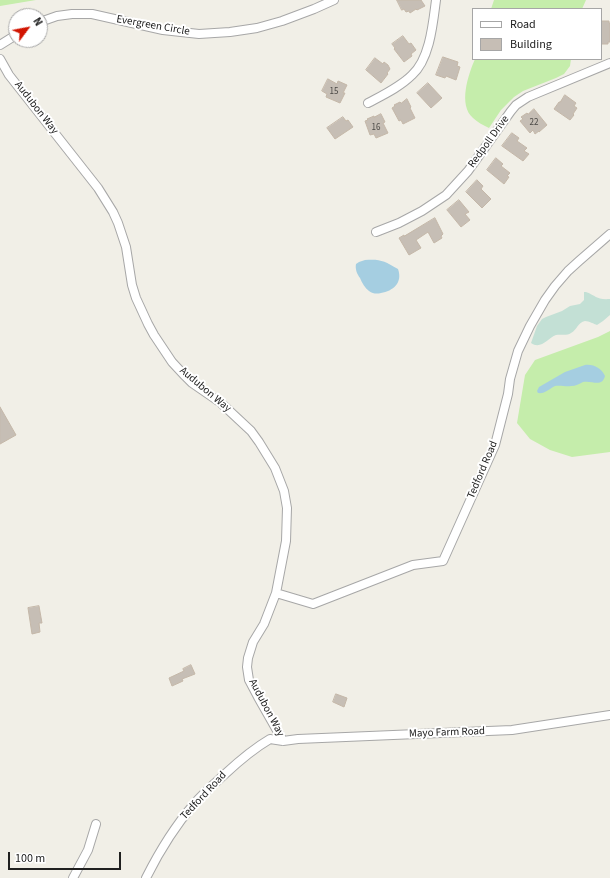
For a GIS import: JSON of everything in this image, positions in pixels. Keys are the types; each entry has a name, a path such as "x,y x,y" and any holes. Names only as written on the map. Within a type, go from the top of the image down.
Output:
{"street":[{"name":"Evergreen Circle","path":"48,19 57,16 72,14 92,14 163,30 198,34 230,32 282,22 334,0"},
{"path":"368,103 404,81 418,69 423,61 426,51 436,0"},
{"name":"Audubon Way","path":"0,59 10,75 98,188 114,212 126,247 132,285 136,298 154,335 172,362 192,383 221,403 251,431 275,468 284,492 287,508 286,541 276,593 264,624 253,642 247,667 249,680 283,741"},
{"name":"Redpoll Drive","path":"376,232 399,223 422,211 446,195 468,171 511,111 521,101 610,63"},
{"name":"Tedford Road","path":"276,593 313,604 413,565 443,560 495,445 518,351 530,326 554,286 579,261 610,234"},
{"name":"Mayo Farm Road","path":"283,741 512,730 610,715"},
{"name":"Tedford Road","path":"146,878 178,825 205,792 261,744 270,739 283,741"},
{"path":"72,878 88,850 96,824"}],"green space":[{"path":"0,0 36,0 0,6"},
{"path":"494,0 586,0 582,8 491,8"},
{"path":"475,60 571,60 570,66 564,74 523,91 514,97 501,110 489,128 478,122 468,112 465,98 467,81"},
{"path":"584,292 590,293 599,298 610,299 610,315 597,325 585,321 569,334 553,336 544,343 538,345 531,343 537,326 542,319 570,306 580,304 584,300"},
{"path":"610,331 610,452 572,457 550,450 530,439 517,423 525,375 535,360 598,337"}],"water":[{"path":"365,260 382,261 398,269 399,278 396,286 385,292 376,294 369,291 363,284 356,268 356,264"},
{"path":"585,365 591,365 599,369 605,376 604,380 599,383 583,382 573,386 555,386 545,392 538,393 537,391 539,387 565,372"}],"building":[{"path":"397,0 421,0 425,6 410,13 409,11 406,12 404,9 402,10"},
{"path":"602,21 609,21 610,23 610,42 608,42 608,44 602,44"},
{"path":"403,36 416,50 411,54 412,56 404,62 392,44"},
{"path":"443,57 458,62 457,66 460,67 456,80 446,76 445,78 436,75"},
{"path":"375,58 383,64 384,62 390,69 381,83 366,70"},
{"path":"328,79 337,84 338,81 347,85 340,103 326,97 327,94 322,91"},
{"path":"428,83 442,98 431,108 417,93"},
{"path":"565,95 576,103 574,106 577,108 570,120 554,109"},
{"path":"407,99 415,118 403,124 401,120 399,121 392,108 395,106 394,105"},
{"path":"534,109 547,125 535,134 533,130 530,133 520,121 523,119 521,117"},
{"path":"381,114 385,122 383,123 388,133 376,138 374,134 370,135 365,121"},
{"path":"343,117 346,121 348,120 353,127 335,139 327,128"},
{"path":"512,133 519,138 517,141 527,148 524,151 529,154 523,161 502,146"},
{"path":"496,158 503,164 501,166 510,173 504,184 487,170"},
{"path":"477,180 483,186 481,189 491,199 482,208 466,192"},
{"path":"459,200 469,212 465,214 470,220 461,227 447,210"},
{"path":"435,218 443,234 441,236 442,238 434,243 428,232 416,240 421,248 409,255 399,238"},
{"path":"0,407 16,435 0,444"},
{"path":"39,606 42,623 39,623 40,632 32,634 28,608"},
{"path":"191,665 195,674 182,679 183,681 172,686 169,678 184,671 183,669"},
{"path":"336,694 347,698 344,707 333,702"}]}
